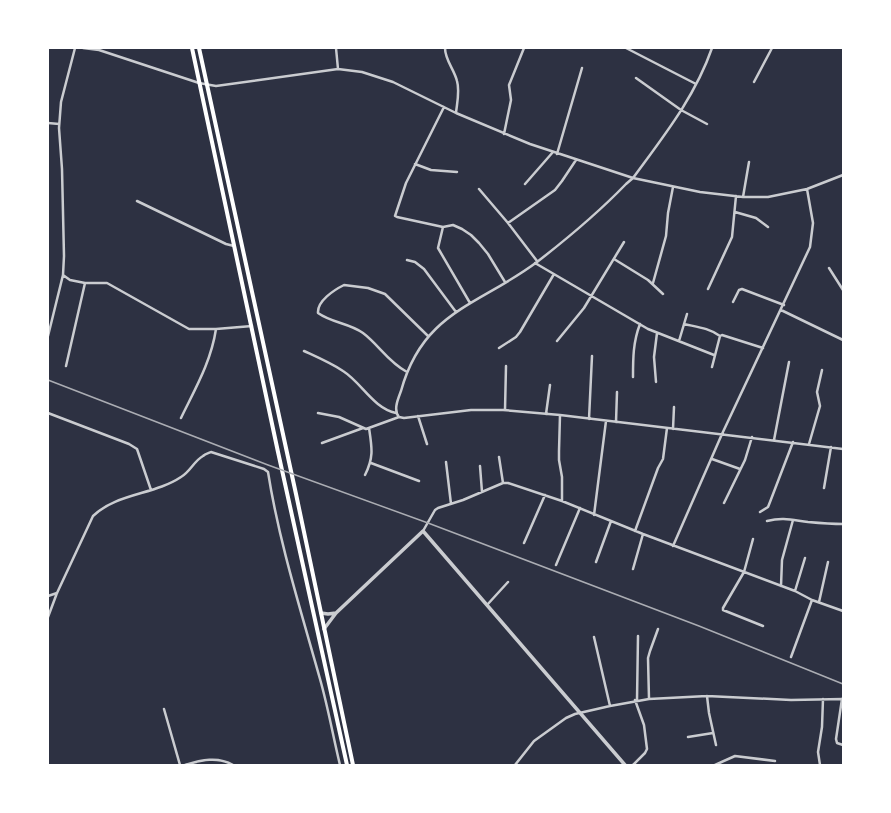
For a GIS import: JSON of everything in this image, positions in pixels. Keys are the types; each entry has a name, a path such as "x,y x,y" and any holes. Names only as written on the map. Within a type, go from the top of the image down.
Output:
{"main road":[{"path":"192,48 278,452 347,765"},
{"path":"199,48 354,765"}],"street":[{"path":"48,336 63,275 62,169 59,124 61,102 75,48"},
{"path":"83,48 99,50 207,85 226,85 338,69 355,70 377,76 399,85 456,113 504,134 557,154 633,178 673,187 743,197 773,196 807,189 843,175"},
{"path":"336,48 338,69"},
{"path":"445,48 446,56 457,81 458,95 456,113"},
{"path":"504,134 511,101 509,86 524,48"},
{"path":"626,48 696,84"},
{"path":"399,417 396,412 396,406 407,372 418,349 428,336 441,322 536,262 581,226 633,178 681,110 696,84 712,48"},
{"path":"754,82 772,48"},
{"path":"557,154 582,68"},
{"path":"636,78 681,110 707,124"},
{"path":"444,107 406,183 395,216 443,227 453,224 472,235 488,254 505,282"},
{"path":"48,123 59,124"},
{"path":"525,184 553,152"},
{"path":"508,223 555,190 576,160"},
{"path":"743,197 749,162"},
{"path":"415,164 431,170 457,172"},
{"path":"653,283 666,236 668,213 673,187"},
{"path":"478,189 508,223 536,262 591,296 657,333 714,355"},
{"path":"673,546 722,434 810,247 813,223 807,189"},
{"path":"708,289 732,237 736,196"},
{"path":"136,201 226,244 235,246"},
{"path":"735,212 756,218 768,227"},
{"path":"443,227 438,248 470,303"},
{"path":"557,341 578,316 624,242"},
{"path":"407,260 415,262 424,269 456,312"},
{"path":"614,260 653,283 663,294"},
{"path":"829,268 843,290"},
{"path":"499,348 516,337 520,332 554,274"},
{"path":"63,275 70,280 85,283 107,283 189,329 216,329 252,326"},
{"path":"66,366 85,283"},
{"path":"407,372 392,363 363,333 357,329 334,322 324,317 318,313 318,307 326,298 344,285 368,288 385,294 428,336"},
{"path":"733,302 739,290 742,289 748,290 784,305"},
{"path":"781,310 843,340"},
{"path":"679,341 687,314"},
{"path":"633,377 633,348 635,336 640,324"},
{"path":"684,324 706,329 720,336 722,335 763,348"},
{"path":"181,418 205,370 214,345 216,329"},
{"path":"656,382 654,357 657,333"},
{"path":"712,367 720,336"},
{"path":"304,351 344,371 378,404 387,410 396,412"},
{"path":"589,419 592,356"},
{"path":"774,440 789,362"},
{"path":"505,410 506,366"},
{"path":"809,444 820,406 817,392 822,370"},
{"path":"546,414 550,385"},
{"path":"616,422 617,392"},
{"path":"673,429 674,407"},
{"path":"322,443 399,417 404,418 471,410 505,410 843,448"},
{"path":"48,413 129,444 137,450 151,490"},
{"path":"318,413 339,417 363,428"},
{"path":"560,415 559,460 562,477 562,501"},
{"path":"418,416 428,444"},
{"path":"594,515 606,421"},
{"path":"365,475 371,463 372,446 369,428"},
{"path":"635,531 658,468 663,459 667,428"},
{"path":"724,503 745,460 752,437"},
{"path":"760,512 768,507 793,442"},
{"path":"824,488 830,447"},
{"path":"48,617 57,593 93,516 101,508 151,490 181,477 202,456 211,452 259,466 268,472 288,561 326,705 340,765"},
{"path":"500,457 503,483"},
{"path":"712,459 740,469"},
{"path":"446,462 451,504"},
{"path":"371,463 418,481"},
{"path":"480,466 482,492"},
{"path":"324,629 336,613 423,531 435,510 503,483 514,484 562,501 673,546 795,591 812,600 843,611"},
{"path":"524,543 545,495"},
{"path":"556,565 580,508"},
{"path":"767,521 781,518 806,522 843,524"},
{"path":"781,586 782,560 793,520"},
{"path":"596,562 611,521"},
{"path":"423,531 625,765"},
{"path":"634,569 643,534"},
{"path":"753,538 744,572 723,610 763,626"},
{"path":"795,591 805,558"},
{"path":"819,602 828,562"},
{"path":"487,605 508,582"},
{"path":"48,596 57,593"},
{"path":"791,657 812,600"},
{"path":"321,613 336,613"},
{"path":"649,698 648,658 658,629"},
{"path":"633,765 647,749 644,725 636,700 638,636"},
{"path":"594,637 610,706"},
{"path":"515,765 539,737 566,718 580,712 649,698 707,696 791,700 842,699 836,739 837,742 843,745"},
{"path":"707,696 716,745"},
{"path":"820,765 818,752 823,700"},
{"path":"326,705 334,703"},
{"path":"164,709 180,765"},
{"path":"688,737 713,733"},
{"path":"715,765 735,756 775,761"},
{"path":"185,765 211,759 233,765"}],"railway":[{"path":"48,380 268,465 428,523 699,626 843,684"}]}
